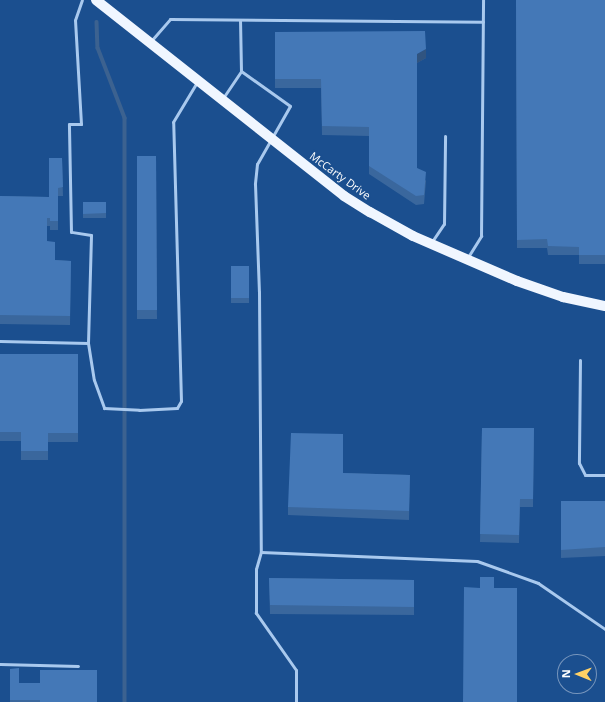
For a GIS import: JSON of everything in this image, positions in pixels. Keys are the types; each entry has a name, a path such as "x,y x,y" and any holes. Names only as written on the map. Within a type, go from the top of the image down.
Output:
{"main road":[{"name":"McCarty Drive","path":"96,0 344,196 430,244 466,261 563,298 605,306"}],"lane":[{"path":"82,0 75,20 80,124 69,124 70,217 71,232 91,235 88,342 94,380 104,408 118,410 177,408 181,401 173,122 198,81"},
{"path":"466,261 481,236 483,0"},
{"path":"150,42 170,19 483,22"},
{"path":"222,100 241,72 240,20"},
{"path":"241,72 290,106 257,164 256,184 260,292 261,552 256,570 256,613 296,670 296,702"},
{"path":"430,244 444,224 444,136"},
{"path":"0,341 88,342"},
{"path":"580,360 579,463 585,475 605,475"},
{"path":"261,552 477,561 538,583 605,629"},
{"path":"0,664 78,666"}],"building":[{"path":"516,0 605,0 605,255 579,255 579,247 548,246 547,239 517,240"},
{"path":"425,31 426,49 417,54 417,168 426,172 424,195 416,196 369,166 369,127 322,126 321,79 275,79 275,32"},
{"path":"137,156 156,156 157,310 137,310"},
{"path":"49,158 62,158 63,187 58,188 58,221 50,221 50,218 47,218 47,241 55,242 55,260 71,261 70,316 0,315 0,196 49,197"},
{"path":"83,202 106,202 106,213 83,214"},
{"path":"231,266 249,266 249,298 231,298"},
{"path":"0,354 78,354 78,433 48,433 48,451 21,451 21,432 0,432"},
{"path":"482,428 534,428 533,499 520,499 519,535 480,534"},
{"path":"291,433 343,434 343,473 410,475 409,511 288,507"},
{"path":"561,501 605,501 605,547 561,550"},
{"path":"480,577 494,577 494,588 517,588 517,702 463,702 464,587 480,588"},
{"path":"269,578 414,580 414,607 270,605"},
{"path":"19,668 19,683 40,683 40,670 97,670 97,702 40,702 40,700 10,700 10,669"}],"waterway":[{"path":"97,22 98,48 125,118 125,702"}]}
